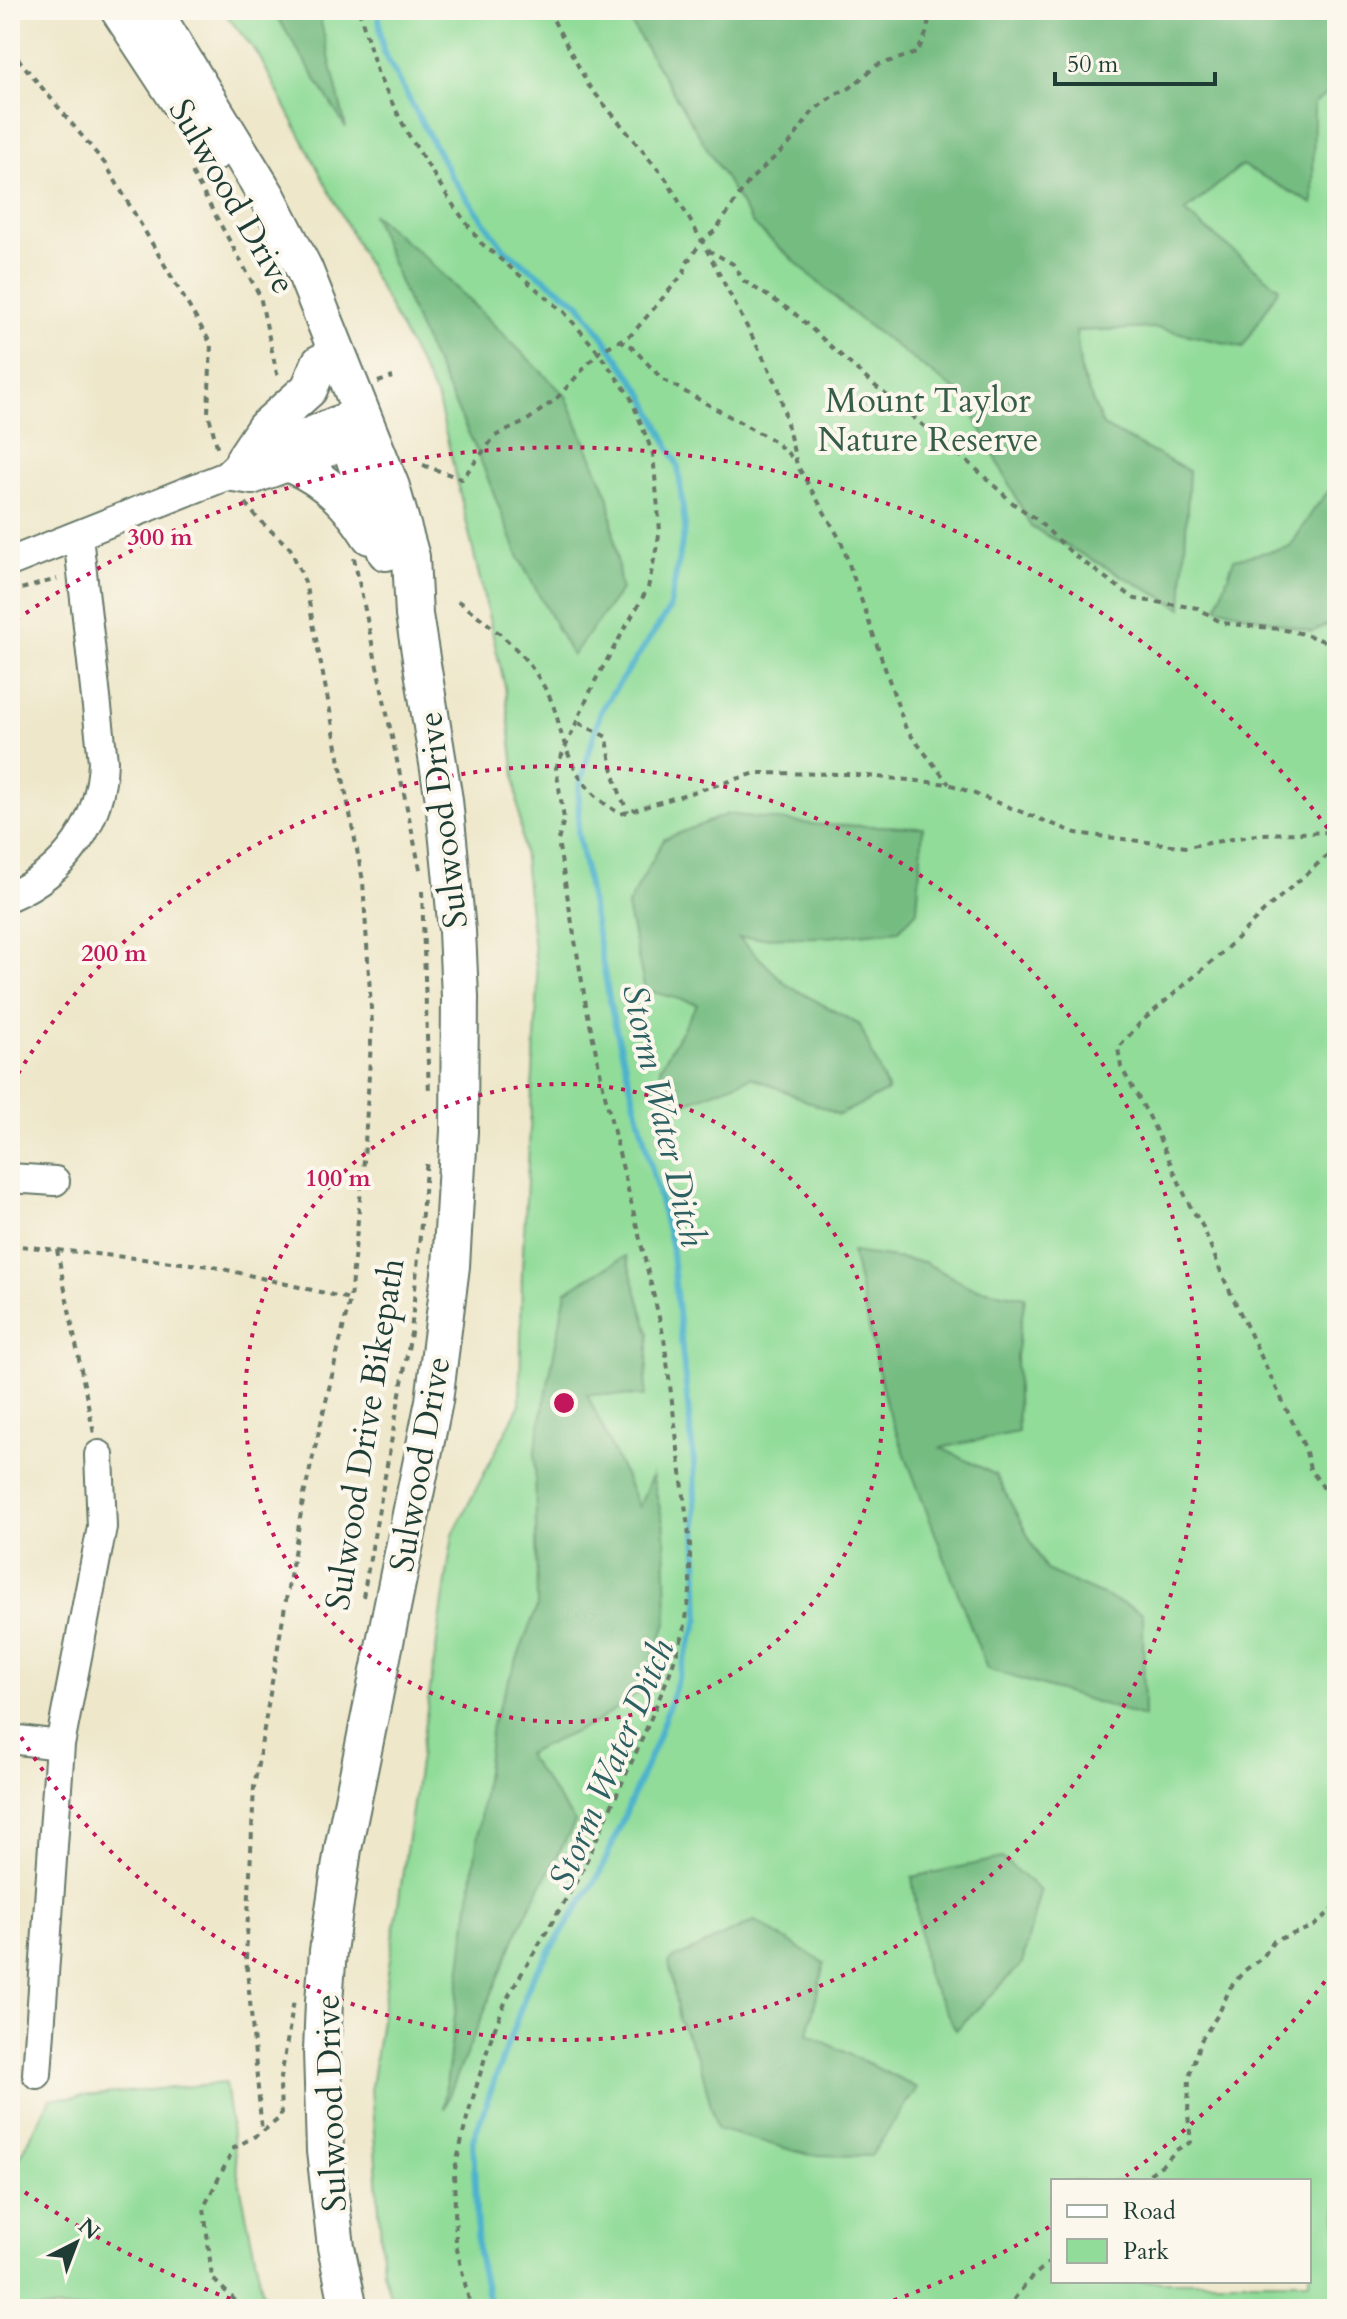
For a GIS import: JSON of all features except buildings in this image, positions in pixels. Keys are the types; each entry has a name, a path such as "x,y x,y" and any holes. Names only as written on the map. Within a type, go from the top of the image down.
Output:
{"main road":[{"name":"Sulwood Drive","path":"119,10 225,170 284,278 320,363 359,419 391,567 414,615"},
{"name":"Sulwood Drive","path":"153,10 268,198 304,269 359,419 391,487 411,557 414,615 444,800 457,931 459,1131 451,1266 434,1401 343,1849 328,1951 322,2051 325,2151 336,2247 349,2309"},
{"path":"235,467 264,429 309,389 320,363"},
{"path":"292,465 314,475 354,511 391,567"}],"street":[{"path":"235,467 252,480 292,465 359,419"},
{"path":"10,562 78,536 235,467 359,419"},
{"path":"10,896 30,888 69,854 88,825 102,777 103,761 78,536"},
{"path":"10,1178 55,1181"},
{"path":"37,2074 60,1745 102,1527 99,1455"},
{"path":"10,1739 60,1745"}],"path":[{"path":"359,10 378,75 408,134 451,202 481,243 564,312 600,352 630,396 653,454 660,531 648,588 595,681 580,724 556,768 564,819 558,841 586,1005 664,1338 686,1497 690,1592 684,1632 643,1737 580,1875 506,2000 471,2102 454,2173 456,2245 471,2309"},
{"path":"548,10 589,86 666,179 778,386 795,459 841,541 906,729 949,784"},
{"path":"423,465 462,479 495,436 525,422 556,399 600,352 632,334 684,273 686,264 702,241 716,230 749,181 790,143 813,111 835,94 850,88 877,65 917,53 926,34 931,10"},
{"path":"10,49 106,165 211,344 208,412 257,518 290,548 305,582 363,881 372,1024 364,1160 350,1299 304,1495 254,1787 246,1958 262,2132"},
{"path":"188,167 260,296 277,374 301,397"},
{"path":"708,250 733,264 744,281 793,312 1074,555 1135,599 1198,608 1222,623 1292,631 1337,646"},
{"path":"619,340 631,346 662,379 774,441 795,459"},
{"path":"359,419 393,377"},
{"path":"352,552 422,880 429,1096"},
{"path":"10,592 83,573"},
{"path":"458,601 504,635 526,658 551,700 571,766 604,805 621,814 756,773 847,774 949,784 1076,833 1186,847 1261,834 1337,832"},
{"path":"580,724 607,737 617,785 628,812"},
{"path":"1337,847 1223,952 1142,1021 1118,1048 1121,1067 1150,1118 1189,1204 1203,1227 1223,1277 1305,1448 1310,1469 1323,1487 1337,1532"},
{"name":"Sulwood Drive Bikepath","path":"361,1608 411,1333 427,1159"},
{"path":"10,1245 210,1266 350,1299"},
{"path":"57,1250 99,1455"},
{"path":"1143,2179 1166,2162 1176,2150 1191,2142 1189,2077 1200,2042 1236,1979 1263,1957 1274,1941 1314,1926 1337,1905"},
{"path":"244,2309 212,2278 204,2207 234,2148 281,2117 280,2084 295,1992"},
{"path":"1006,2309 1030,2279 1051,2261"}],"green space":[{"name":"Mount Taylor Nature Reserve","path":"222,10 1337,10 1337,2309 394,2309 383,2271 371,2087 453,1534 520,1404 522,1269 538,986 505,687 438,400 258,54"},
{"path":"273,10 318,10 346,128"},
{"path":"623,10 1337,10 1337,87 1314,103 1313,204 1242,165 1185,212 1279,288 1243,347 1158,328 1076,331 1081,374 1103,426 1189,471 1182,608 1031,527 965,398 858,318 753,224"},
{"path":"372,214 427,259 566,396 609,498 621,590 572,656 519,558 477,451 419,329"},
{"path":"1337,481 1337,620 1312,632 1217,607 1234,559 1290,547 1314,509"},
{"path":"728,814 820,825 923,827 917,911 899,930 828,937 739,938 787,985 860,1025 888,1091 839,1115 752,1077 670,1109 660,1068 697,1004 645,990 627,907 664,839"},
{"path":"852,1252 924,1262 970,1287 1025,1297 1016,1356 1018,1432 941,1448 996,1475 1046,1570 1143,1613 1144,1717 987,1669 886,1405"},
{"path":"626,1256 649,1333 645,1396 587,1394 639,1507 652,1475 665,1531 667,1620 644,1689 595,1723 526,1754 575,1822 522,1922 443,2109 492,1724 537,1607 535,1451 566,1291"},
{"path":"1002,1858 1040,1891 1022,1964 956,2030 926,1974 912,1877"},
{"path":"755,1921 824,1963 808,2034 917,2088 871,2156 809,2155 717,2129 699,2059 679,2021 669,1961"},
{"path":"225,2083 237,2170 266,2309 10,2309 10,2177 50,2099"}],"waterway":[{"name":"Storm Water Ditch","path":"378,10 383,51 451,176 505,250 580,304 644,395 678,466 685,527 669,610 601,710 579,788 578,833 612,1013 671,1244 694,1464 699,1618 657,1740 599,1875 531,1980 473,2140 478,2254 491,2309"}]}
